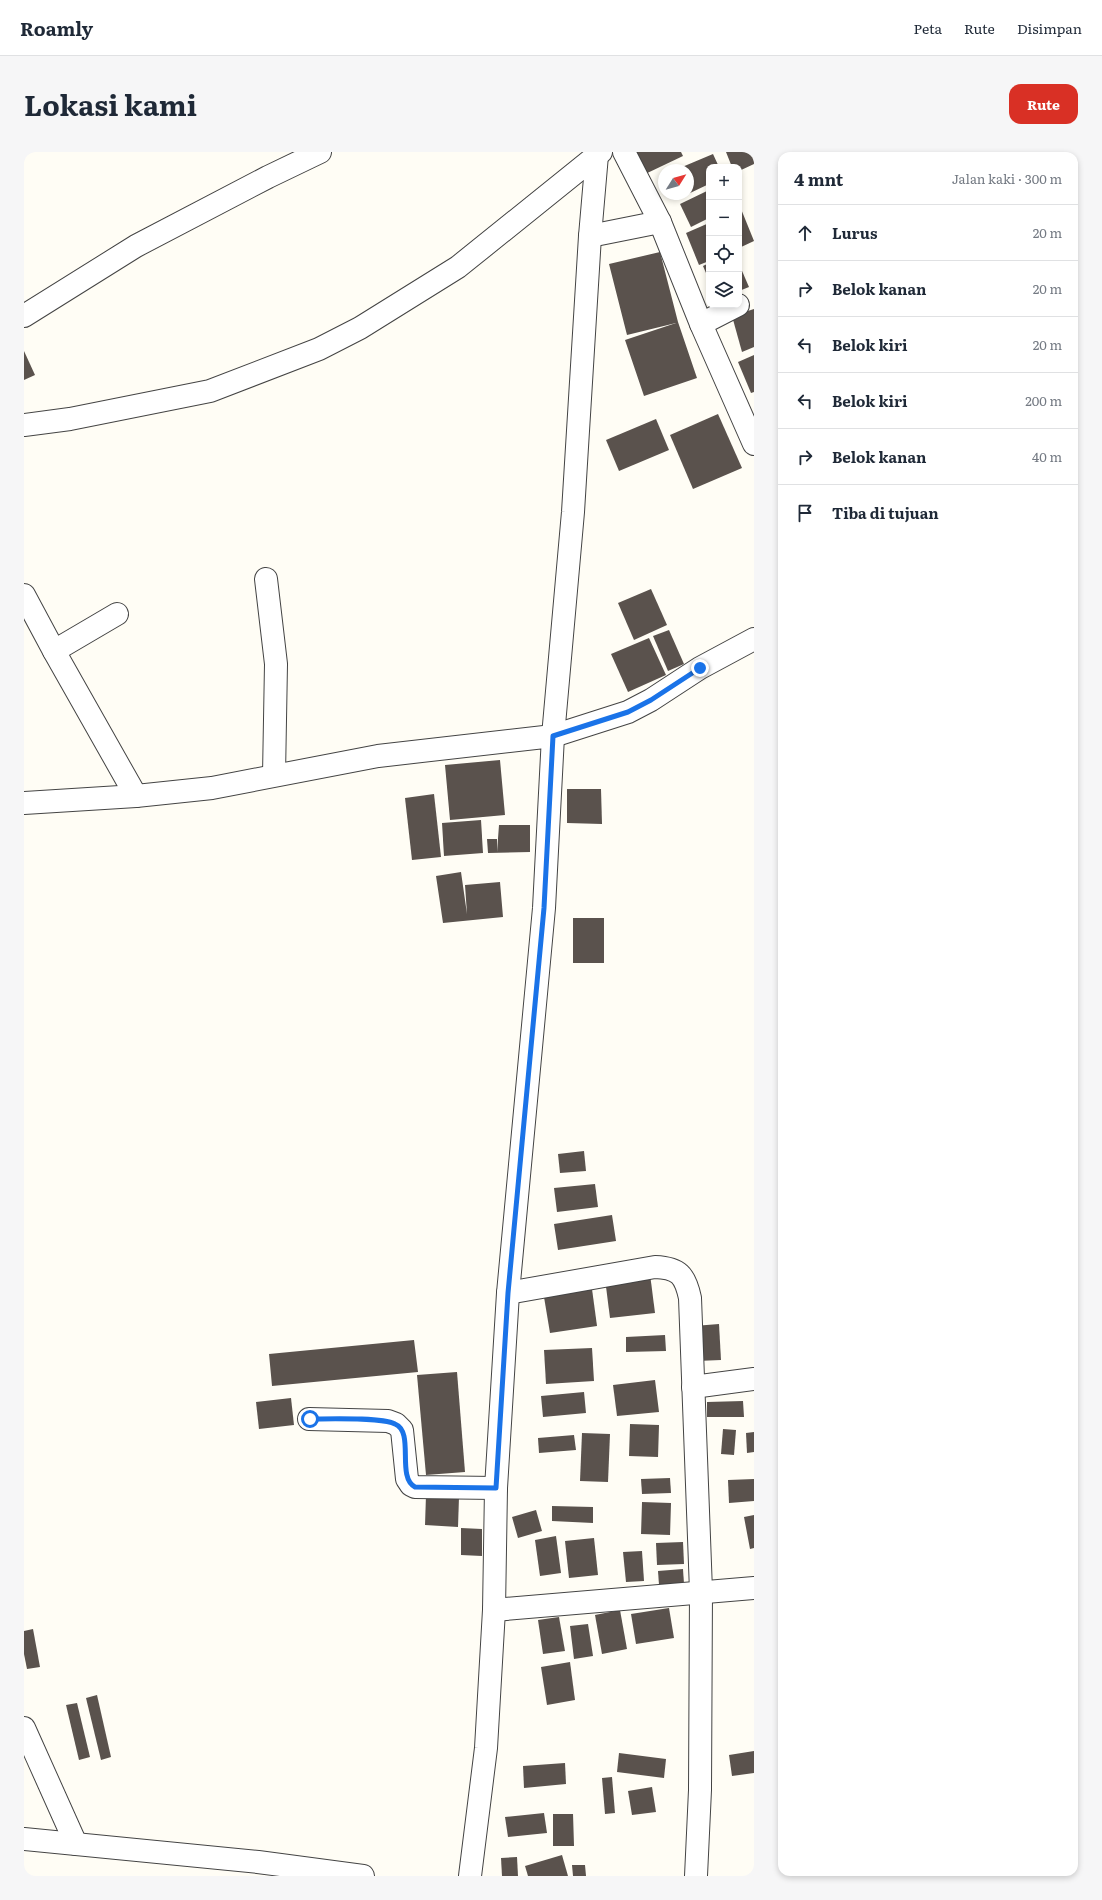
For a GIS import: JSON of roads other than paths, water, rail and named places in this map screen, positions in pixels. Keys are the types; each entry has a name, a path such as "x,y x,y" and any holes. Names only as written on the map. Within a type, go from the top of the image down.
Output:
{"street":[{"path":"24,316 136,246 268,177 320,152"},
{"path":"624,152 660,222 701,324 754,444"},
{"path":"470,1876 486,1748 494,1610 496,1488 508,1293 544,908 553,736 573,512 590,236 599,154"},
{"path":"24,426 70,419 210,391 319,349 360,328 458,267 599,154"},
{"path":"590,236 660,222"},
{"path":"742,303 754,297"},
{"path":"701,324 732,308"},
{"path":"266,579 276,664 274,775"},
{"path":"24,595 136,796"},
{"path":"54,651 117,614"},
{"path":"24,803 136,796 212,788 378,756 553,736 628,712 651,700 700,668 754,639"},
{"path":"508,1293 655,1267 671,1268 684,1279 690,1298 701,1591 700,1790 696,1876"},
{"path":"693,1387 754,1379"},
{"path":"310,1419 388,1421 400,1426 404,1441 407,1479 411,1485 415,1487 496,1488"},
{"path":"494,1610 701,1591 754,1588"},
{"path":"24,1728 76,1844"},
{"path":"24,1839 76,1844 257,1869 363,1876"}]}
